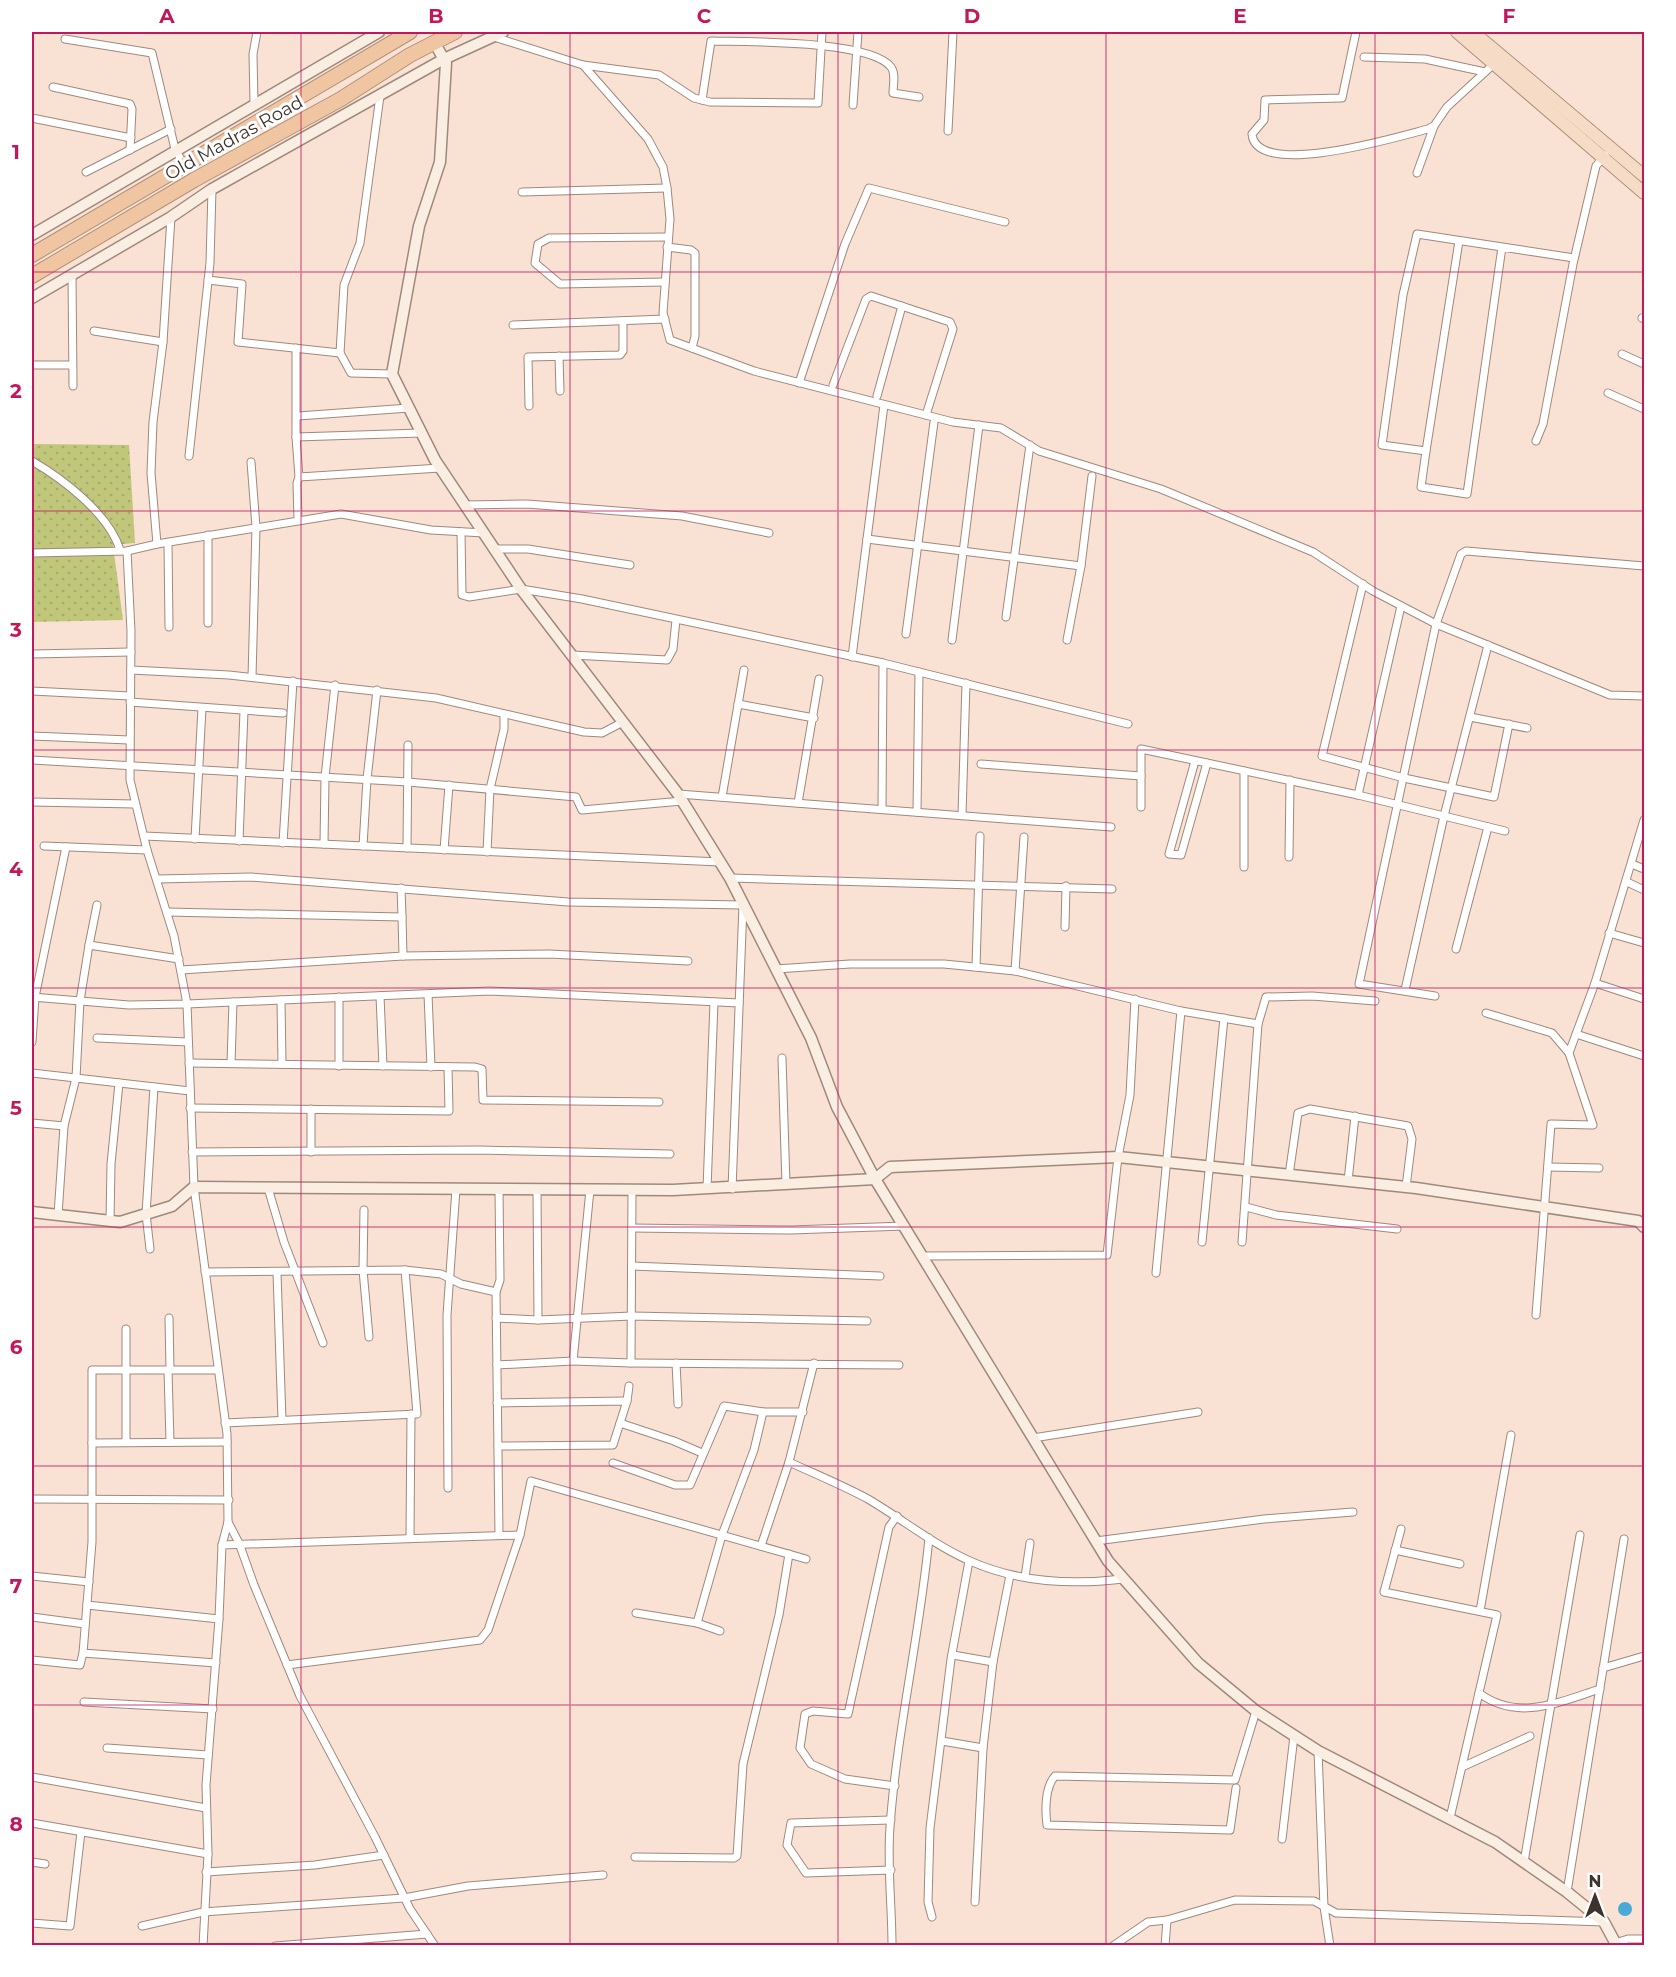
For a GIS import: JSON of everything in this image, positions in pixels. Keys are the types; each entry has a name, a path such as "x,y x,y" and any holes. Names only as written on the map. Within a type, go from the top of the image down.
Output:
{"highway":[{"name":"Old Madras Road","path":"32,255 410,32"},
{"name":"Old Madras Road","path":"32,276 194,180 342,99 434,42 455,32"}],"main road":[{"path":"1458,32 1644,193"},
{"path":"1473,32 1612,146 1644,176"}],"street":[{"path":"254,103 253,54 257,32"},
{"path":"32,235 175,149 379,32"},
{"path":"32,298 171,217 212,189 444,59 503,32"},
{"path":"492,36 583,65 659,75 702,100 818,103 822,32"},
{"path":"853,105 858,32"},
{"path":"948,131 953,32"},
{"path":"1356,32 1342,98 1265,100 1264,120 1252,134 1257,146 1264,152 1310,155 1340,150 1434,126"},
{"path":"65,39 152,53 175,149 184,165"},
{"path":"702,100 711,41 822,44 880,59 890,65 894,72 892,93 919,97"},
{"path":"434,42 444,59 445,88 440,162 419,226 392,374 440,468 494,549 521,589 680,798 730,878 810,1038 837,1107 875,1179 1096,1541 1123,1579 1198,1663 1256,1712 1318,1751 1495,1842 1567,1892 1604,1922 1616,1944 1628,1939 1644,1939"},
{"path":"1364,57 1425,59 1485,72"},
{"path":"1417,173 1434,126 1447,107 1495,63"},
{"path":"583,65 648,139 663,167 667,188 668,237 665,319 670,340 753,371 926,415 1002,428 1040,452 1161,489 1313,552 1363,584 1436,624 1610,695 1644,696"},
{"path":"53,87 130,104 130,150"},
{"path":"380,96 360,243 344,285 340,353 351,373 392,374"},
{"path":"32,118 131,138"},
{"path":"86,172 171,129"},
{"path":"1536,441 1543,424 1574,258 1596,166 1612,146"},
{"path":"522,192 667,188"},
{"path":"799,383 845,244 869,188 1005,222"},
{"path":"189,456 208,280 212,189"},
{"path":"157,544 151,473 153,422 164,342 171,217"},
{"path":"1426,451 1382,445 1403,295 1417,234 1574,258"},
{"path":"665,282 560,284 535,263 538,244 549,238 668,237"},
{"path":"1459,241 1421,487 1467,494 1503,247"},
{"path":"667,247 695,253 696,336 692,348"},
{"path":"72,275 73,386"},
{"path":"208,280 242,284 238,342 340,353"},
{"path":"833,385 866,299 871,296 950,322 953,329 926,415"},
{"path":"877,396 902,306"},
{"path":"513,325 665,319"},
{"path":"529,406 528,357 620,355 623,351 623,321"},
{"path":"94,331 164,342"},
{"path":"296,348 298,520"},
{"path":"1622,354 1644,364"},
{"path":"559,356 560,391"},
{"path":"32,365 72,365"},
{"path":"1608,393 1644,409"},
{"path":"852,657 884,405"},
{"path":"298,416 409,408"},
{"path":"906,634 934,422"},
{"path":"952,640 979,425"},
{"path":"296,438 421,433"},
{"path":"1006,616 1030,446"},
{"path":"32,460 94,509 115,534 124,550 131,652 129,765 135,804 167,912 187,1004 194,1187 216,1370 225,1423 229,1500 228,1522 222,1545 219,1619 208,1755 206,1808 208,1854 203,1912 203,1946"},
{"path":"251,462 256,527 252,677"},
{"path":"299,477 440,468"},
{"path":"1067,640 1081,566 1092,476"},
{"path":"465,505 527,504 682,516 769,533"},
{"path":"32,553 124,550 342,514 430,530 484,533"},
{"path":"461,532 462,595 469,597 521,589 883,663 1128,724"},
{"path":"208,536 208,623"},
{"path":"867,539 1081,566"},
{"path":"168,543 169,627"},
{"path":"494,549 528,549 630,565"},
{"path":"1435,996 1359,984 1436,624 1461,554 1466,551 1644,566"},
{"path":"1363,584 1322,756 1404,778 1494,797 1509,724"},
{"path":"1358,795 1401,606"},
{"path":"572,655 667,660 673,650 676,620"},
{"path":"1405,990 1444,816 1488,645"},
{"path":"32,654 131,652"},
{"path":"882,809 883,663"},
{"path":"131,670 252,677 436,698 584,732 602,733 623,722"},
{"path":"722,797 744,670"},
{"path":"916,812 919,672"},
{"path":"798,803 819,679"},
{"path":"283,843 293,681"},
{"path":"962,815 966,683"},
{"path":"324,844 325,777 335,685"},
{"path":"363,846 367,779 377,690"},
{"path":"32,691 202,708 283,713"},
{"path":"738,704 814,718"},
{"path":"195,839 202,708"},
{"path":"239,841 244,711"},
{"path":"487,852 490,789 504,729 504,714"},
{"path":"1470,717 1527,728"},
{"path":"32,736 129,740"},
{"path":"407,848 408,745"},
{"path":"1140,807 1141,749 1358,795 1504,831"},
{"path":"32,760 449,785 576,797 582,810 680,798 722,797 1111,826"},
{"path":"1195,761 1169,854 1181,855 1207,763"},
{"path":"981,764 1141,776"},
{"path":"1244,867 1245,771"},
{"path":"1289,857 1290,780"},
{"path":"444,850 449,785"},
{"path":"32,802 135,804"},
{"path":"1569,1053 1627,882 1644,820"},
{"path":"1456,949 1488,827"},
{"path":"144,836 720,862"},
{"path":"976,967 980,836"},
{"path":"1015,971 1024,837"},
{"path":"44,846 147,850"},
{"path":"32,1042 33,997 66,847"},
{"path":"1632,864 1644,869"},
{"path":"156,879 251,878 568,902 744,905"},
{"path":"730,878 1112,889"},
{"path":"1627,882 1644,890"},
{"path":"1065,927 1066,886"},
{"path":"401,888 403,956"},
{"path":"58,1215 64,1126 76,1078 80,1001 97,904"},
{"path":"732,1189 744,905"},
{"path":"167,912 402,917"},
{"path":"1609,933 1644,943"},
{"path":"89,945 179,959"},
{"path":"181,970 403,956 549,954 688,961"},
{"path":"776,969 850,964 976,967 1015,971 1181,1011 1258,1024"},
{"path":"1594,983 1644,999"},
{"path":"33,997 80,1001 187,1004 490,991 739,1003"},
{"path":"428,994 431,1067"},
{"path":"380,996 383,1066"},
{"path":"1242,1242 1258,1024 1266,997 1312,996 1375,1001"},
{"path":"339,998 339,1066"},
{"path":"923,1256 1107,1255 1118,1157 1130,1095 1135,999"},
{"path":"281,1000 282,1065"},
{"path":"231,1064 233,1002"},
{"path":"707,1190 714,1002"},
{"path":"1156,1273 1181,1011"},
{"path":"1486,1012 1552,1033 1569,1053 1593,1125 1551,1124 1536,1315"},
{"path":"1202,1242 1224,1018"},
{"path":"1576,1034 1644,1056"},
{"path":"97,1038 188,1042"},
{"path":"782,1058 786,1185"},
{"path":"189,1063 482,1069 483,1100 659,1102"},
{"path":"190,1108 449,1111 448,1067"},
{"path":"32,1073 190,1091"},
{"path":"110,1221 111,1164 119,1083"},
{"path":"150,1249 146,1214 154,1087"},
{"path":"310,1152 311,1109"},
{"path":"1289,1175 1295,1124 1301,1110 1355,1116 1408,1126 1412,1139 1406,1187"},
{"path":"1348,1181 1355,1116"},
{"path":"32,1123 64,1126"},
{"path":"192,1152 478,1150 670,1154"},
{"path":"32,1212 120,1222 172,1206 194,1187 707,1190 875,1179 890,1167 1118,1157 1406,1187 1638,1221 1644,1227"},
{"path":"1548,1167 1599,1168"},
{"path":"268,1188 284,1242 323,1343"},
{"path":"448,1488 447,1315 456,1189"},
{"path":"500,1189 500,1280 496,1292 500,1535"},
{"path":"537,1189 538,1320"},
{"path":"573,1361 590,1190"},
{"path":"632,1190 632,1363"},
{"path":"1246,1208 1276,1215 1397,1229"},
{"path":"364,1210 363,1270 369,1337"},
{"path":"632,1228 791,1230 905,1226"},
{"path":"632,1266 880,1276"},
{"path":"205,1272 277,1274 296,1270 405,1270 441,1274 461,1284 496,1292"},
{"path":"225,1423 417,1414 405,1270"},
{"path":"277,1274 282,1420"},
{"path":"496,1318 538,1320 632,1316 867,1321"},
{"path":"169,1318 170,1442"},
{"path":"126,1329 128,1370 126,1442"},
{"path":"496,1365 573,1361 899,1365"},
{"path":"676,1362 678,1404"},
{"path":"761,1546 789,1462 814,1363"},
{"path":"32,1660 80,1665 83,1653 89,1582 92,1499 92,1370 216,1370"},
{"path":"498,1446 613,1445 627,1401 629,1386"},
{"path":"497,1403 627,1401"},
{"path":"613,1463 675,1485 690,1485 724,1406 763,1412 803,1412"},
{"path":"697,1623 722,1535 754,1450 763,1412"},
{"path":"1033,1438 1198,1412"},
{"path":"410,1537 411,1414"},
{"path":"620,1423 702,1453"},
{"path":"1479,1611 1511,1435"},
{"path":"92,1443 227,1442"},
{"path":"789,1462 897,1516 969,1560 1010,1575 1086,1583 1123,1579"},
{"path":"287,1665 480,1640 488,1630 520,1534 531,1481 806,1558"},
{"path":"32,1499 229,1500"},
{"path":"1096,1541 1264,1519 1353,1512"},
{"path":"895,1786 845,1779 810,1764 800,1748 805,1714 813,1711 848,1714 889,1527 897,1516"},
{"path":"228,1522 239,1543 300,1696 384,1855 404,1898 435,1946"},
{"path":"1401,1529 1384,1592 1497,1615 1450,1818"},
{"path":"222,1545 520,1534"},
{"path":"1524,1862 1580,1535"},
{"path":"892,1946 891,1820 908,1684 922,1611 930,1538"},
{"path":"1567,1892 1624,1539"},
{"path":"1025,1577 1030,1543"},
{"path":"1395,1550 1460,1563"},
{"path":"635,1857 734,1858 737,1856 743,1764 779,1615 789,1554"},
{"path":"932,1917 928,1902 930,1828 969,1560"},
{"path":"975,1902 983,1748 993,1662 1010,1575"},
{"path":"32,1576 89,1582"},
{"path":"87,1605 219,1619"},
{"path":"636,1613 697,1623 720,1631"},
{"path":"32,1617 85,1624"},
{"path":"83,1653 216,1663"},
{"path":"954,1655 993,1662"},
{"path":"1603,1668 1644,1656"},
{"path":"1479,1693 1500,1705 1518,1709 1540,1708 1600,1689"},
{"path":"84,1702 213,1709"},
{"path":"1236,1788 1230,1830 1047,1825 1048,1783 1055,1776 1235,1780 1256,1712"},
{"path":"1282,1839 1294,1736"},
{"path":"1462,1767 1530,1736"},
{"path":"942,1741 983,1748"},
{"path":"107,1748 208,1755"},
{"path":"1318,1751 1324,1907 1330,1946"},
{"path":"32,1777 206,1808"},
{"path":"891,1820 791,1823 787,1845 806,1873 891,1870"},
{"path":"32,1823 208,1854"},
{"path":"32,1923 70,1926 81,1832"},
{"path":"206,1872 315,1865 384,1855"},
{"path":"32,1862 45,1864"},
{"path":"142,1926 203,1912 404,1898 479,1884 603,1875"},
{"path":"1113,1946 1148,1922 1167,1920 1235,1900 1314,1902 1336,1913 1604,1922"},
{"path":"1165,1946 1167,1920"},
{"path":"275,1946 427,1934"}],"green space":[{"path":"32,444 129,445 135,543 113,545 123,620 32,622"}],"water":[{"path":"1625,1902 1630,1904 1632,1909 1630,1914 1625,1916 1620,1914 1618,1909 1620,1904"}]}
